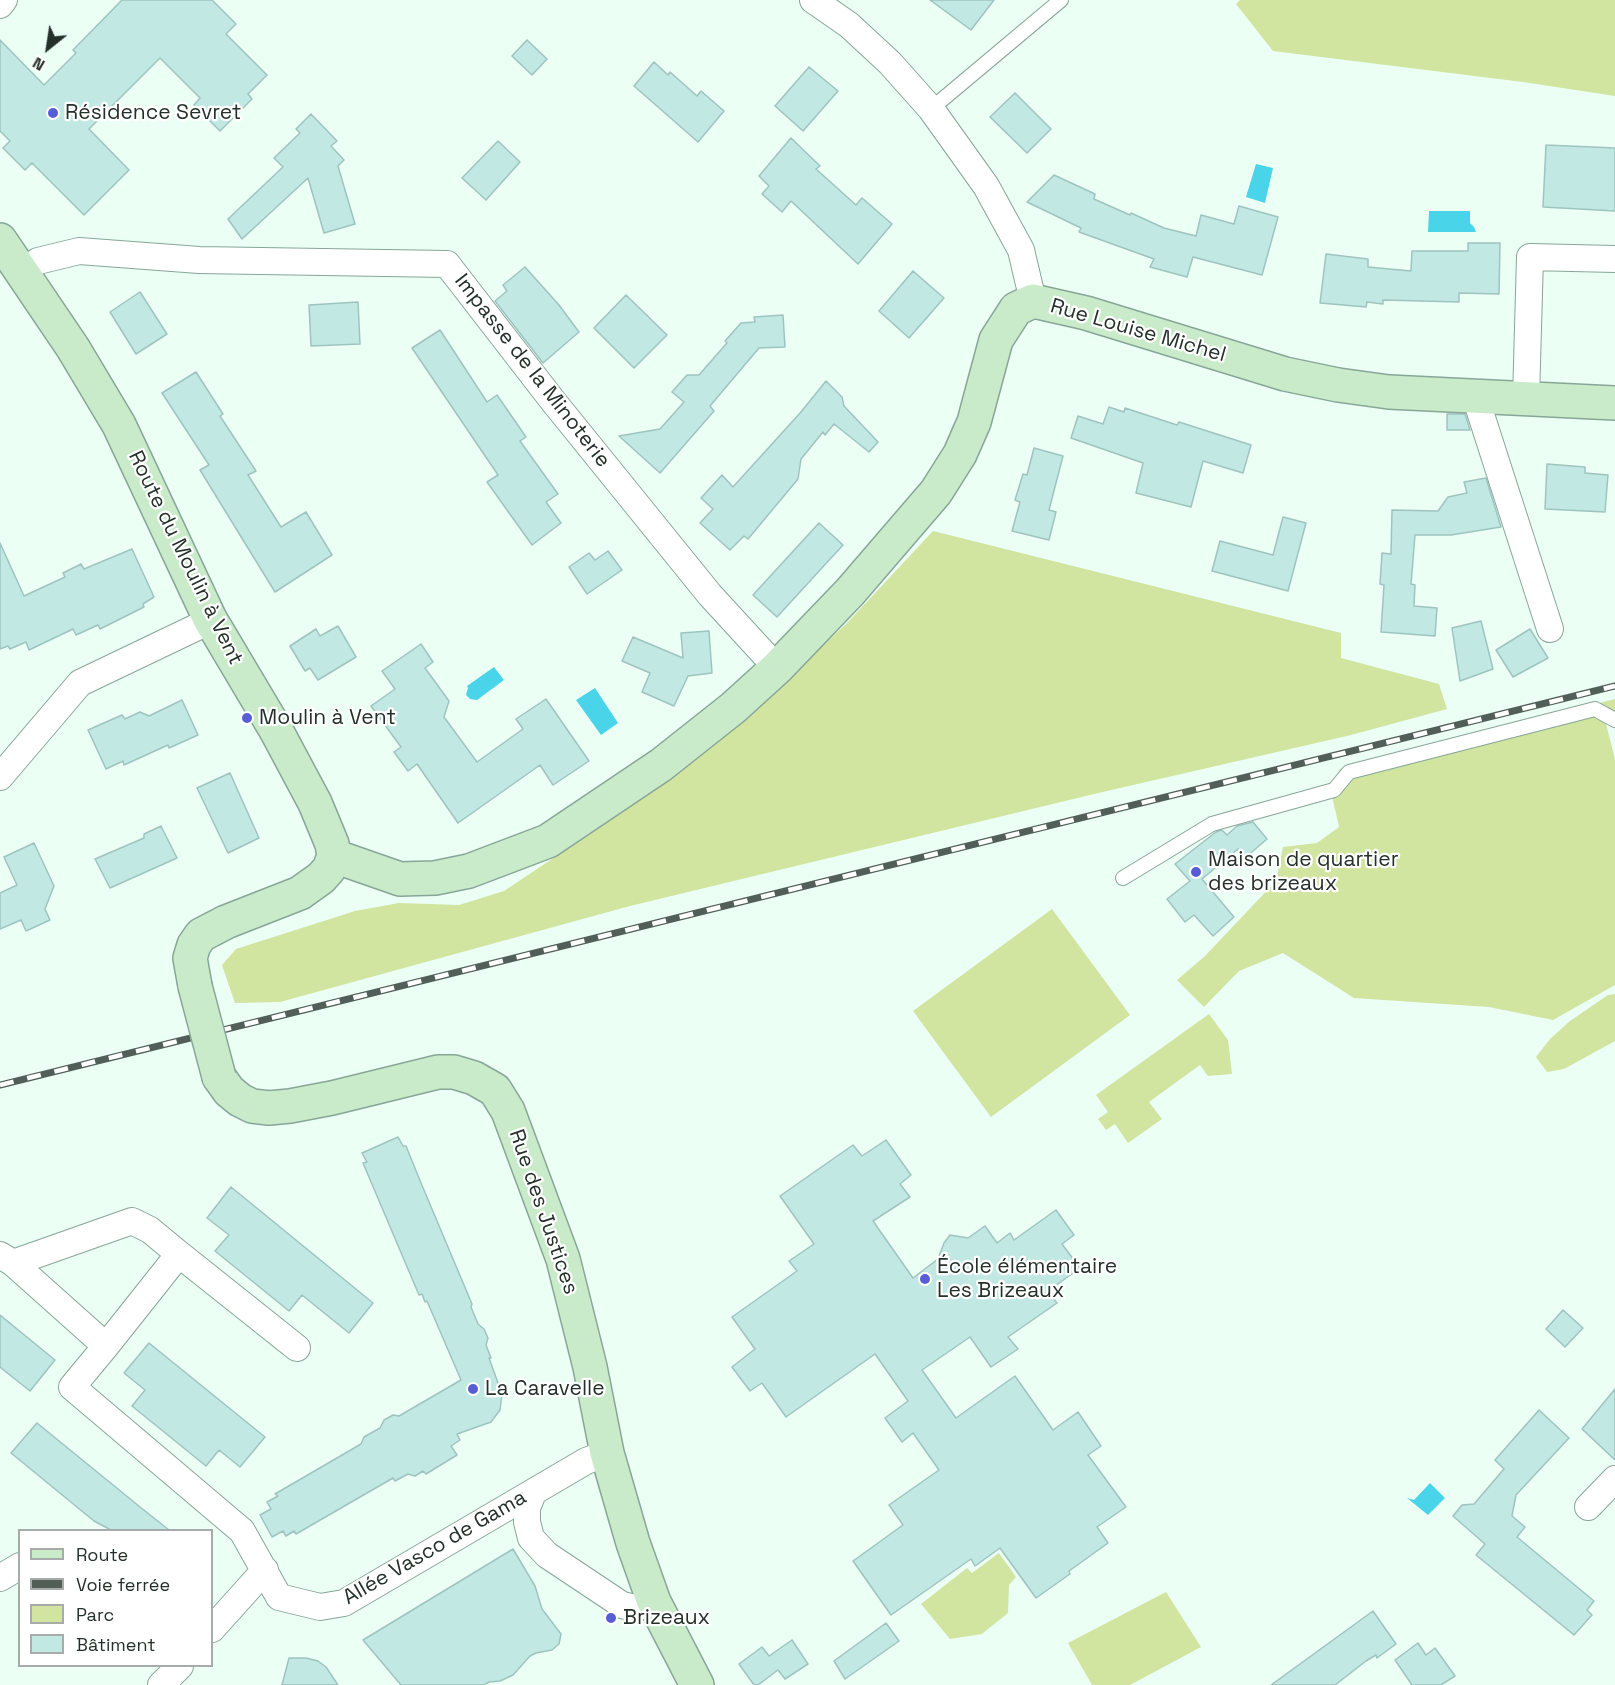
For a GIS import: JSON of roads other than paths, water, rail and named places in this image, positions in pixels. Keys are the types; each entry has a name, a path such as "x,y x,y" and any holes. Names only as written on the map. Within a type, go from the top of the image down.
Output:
{"street":[{"path":"0,5 4,0"},
{"name":"Rue Louise Michel","path":"813,0 849,25 890,63 931,109 986,186 1021,250 1033,301 1086,313 1285,374 1338,385 1379,390 1615,404"},
{"name":"Route du Moulin à Vent","path":"0,240 73,348 119,425 210,619 267,713 315,803 328,831 333,856"},
{"name":"Impasse de la Minoterie","path":"22,271 38,261 79,251 199,260 447,264 710,595 777,668"},
{"path":"1526,399 1530,257 1615,259"},
{"path":"333,856 400,879 435,878 470,871 548,841 661,765 733,708 777,668 850,592 936,492 960,454 974,422 996,340 1016,309 1033,301"},
{"path":"1475,396 1550,629"},
{"path":"0,777 80,683 210,619"},
{"name":"Rue des Justices","path":"333,856 329,869 321,878 300,893 226,922 201,935 194,945 190,958 195,986 219,1077 228,1091 240,1100 252,1106 269,1108 332,1098 438,1072 454,1072 474,1078 495,1090 508,1111 563,1259 590,1367 607,1453 633,1544 654,1602 697,1685"},
{"path":"6,1259 132,1221 150,1230 297,1348"},
{"path":"6,1259 106,1346 179,1254"},
{"name":"Allée Vasco de Gama","path":"106,1346 72,1387 242,1531 279,1597 320,1607 344,1603 586,1461 607,1453"},
{"path":"1588,1507 1615,1479"},
{"path":"532,1493 527,1508 527,1522 531,1538 547,1555 622,1605 635,1608 654,1602"},
{"path":"0,1578 18,1567"},
{"path":"213,1628 265,1570"},
{"path":"161,1685 178,1667"}],"lane":[{"path":"931,109 1061,0"},
{"path":"1123,878 1212,824 1334,790 1348,772 1595,709 1615,720"}],"water":[{"path":"1256,164 1273,168 1265,203 1246,197"},
{"path":"1429,211 1470,211 1470,223 1476,232 1428,232"},
{"path":"494,667 504,680 477,700 470,699 466,695 467,686"},
{"path":"595,688 618,723 601,735 576,700"},
{"path":"1430,1483 1445,1498 1428,1515 1407,1498 1414,1500"}],"railway":[{"path":"0,1085 1615,686"}],"place":[{"name":"Résidence Sevret","path":"53,113"},
{"name":"Moulin à Vent","path":"247,718"},
{"name":"Maison de quartier des brizeaux","path":"1196,872"},
{"name":"École élémentaire Les Brizeaux","path":"925,1279"},
{"name":"La Caravelle","path":"473,1389"},
{"name":"Brizeaux","path":"611,1618"}]}
